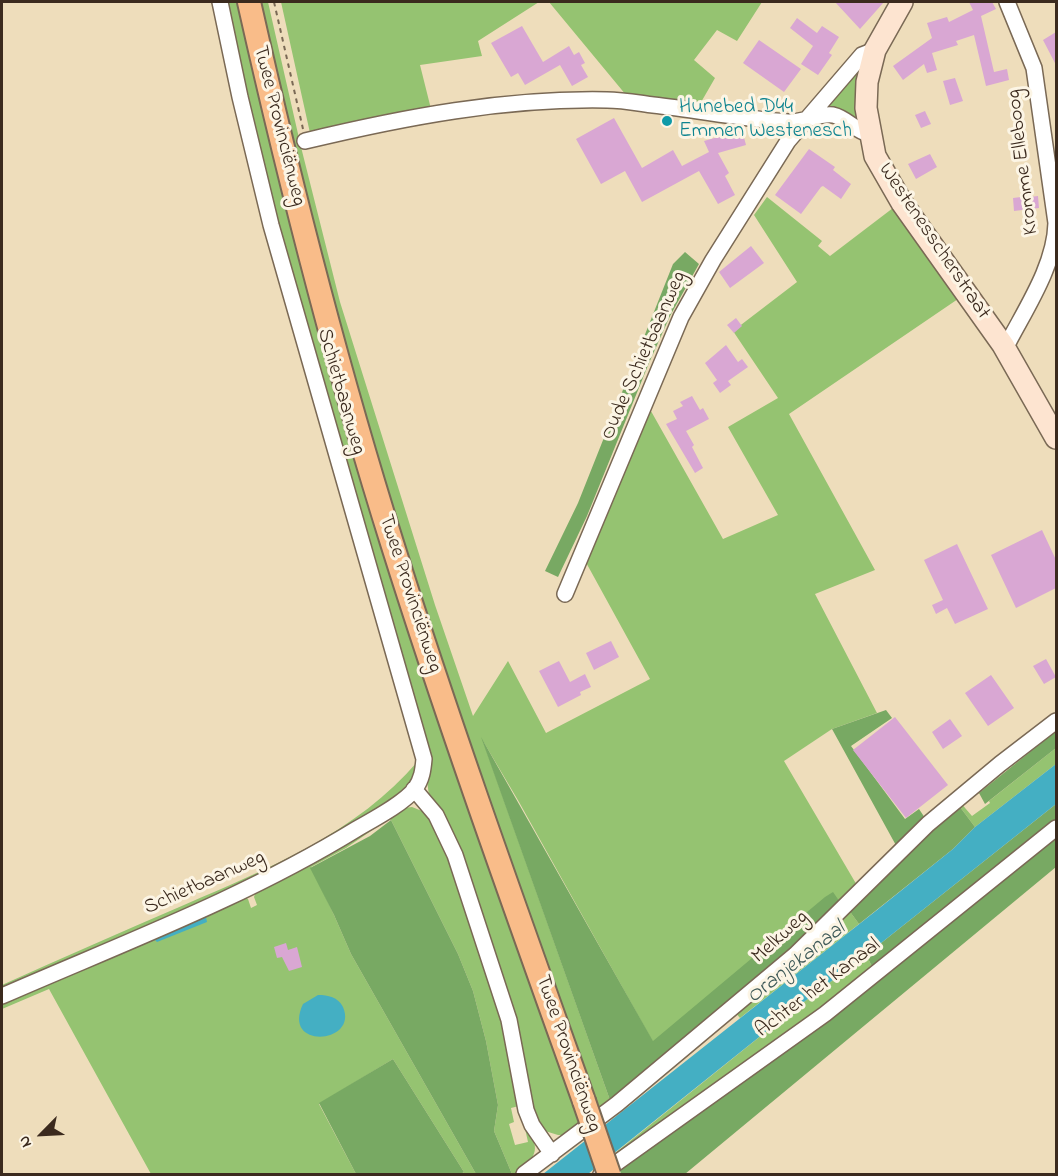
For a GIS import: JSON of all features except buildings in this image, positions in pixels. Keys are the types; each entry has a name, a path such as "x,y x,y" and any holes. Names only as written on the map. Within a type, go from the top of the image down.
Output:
{"main road":[{"name":"Twee Provinciënweg","path":"249,2 311,259 391,541 466,771 609,1174"}],"street":[{"name":"Schietbaanweg","path":"2,996 265,881 300,863 381,815 414,789 423,774 424,759 274,236 240,97 220,2"},
{"name":"Westenesscherstraat","path":"902,2 875,50 867,82 866,108 869,134 875,156 898,196 1003,345 1056,438"},
{"name":"Kromme Elleboog","path":"1003,345 1009,341 1043,273 1053,248 1056,223 1034,68 1007,2"},
{"name":"Oude Schietbaanweg","path":"565,594 687,304 780,154 862,55 875,50"},
{"path":"305,141 446,111 502,104 609,100 790,122 825,114 839,117 860,132 869,134"},
{"name":"Melkweg","path":"524,1174 617,1104 795,955 928,824 1056,721"},
{"path":"414,789 439,821 455,855 504,1004 526,1110 532,1125 552,1154"},
{"name":"Achter het Kanaal","path":"600,1174 825,1014 1056,828"}],"path":[{"path":"274,2 305,141"}],"green space":[{"path":"223,2 242,2 275,146 583,1125 569,1135 558,1135 545,1131 536,1123 512,1021 429,796 427,780 298,307"},
{"path":"255,2 268,2 340,302 435,605 473,716 508,661 546,733 650,679 583,557 647,404 723,539 778,515 728,427 778,398 733,331 797,282 754,215 767,197 822,241 818,246 830,256 893,208 958,299 789,414 875,570 815,594 877,713 832,729 784,761 858,887 653,1042 483,741 611,1103 599,1113 488,809 350,378"},
{"path":"281,2 539,2 478,41 482,56 420,65 431,109 310,133"},
{"path":"549,2 762,2 737,41 717,30 694,60 715,78 700,104 626,95"},
{"path":"863,59 861,124 823,106"},
{"path":"685,252 699,264 670,316 587,516 558,577 545,571 578,503 673,264"},
{"path":"886,710 892,718 851,746 905,819 919,809 927,821 898,849 832,729"},
{"path":"1056,731 1056,748 985,804 979,793"},
{"path":"481,737 653,1041 825,897 833,892 842,905 611,1103"},
{"path":"1056,748 1056,764 975,827 957,803 959,801 972,816"},
{"path":"418,761 415,775 407,788 377,814 333,842 2,993 2,985 248,877 310,846 368,809"},
{"path":"957,803 975,827 953,849 859,924 848,909"},
{"path":"1056,804 1056,825 874,970 866,955"},
{"path":"412,807 427,813 445,840 500,1004 519,1106 511,1108 514,1122 509,1124 515,1145 528,1142 524,1124 535,1145 533,1156 517,1174 512,1174 494,1131 498,1105 486,1041 473,991 458,954 390,818 346,848 311,867 351,954 476,1174 461,1174 464,1172 393,1059 319,1104 356,1174 151,1174 49,989 2,1009 2,998 240,895 248,899 251,908 257,905 254,897 257,887 404,808"},
{"path":"391,820 458,954 473,991 486,1041 498,1105 494,1131 512,1174 476,1174 351,954 310,868 370,836"},
{"path":"1056,833 1056,867 685,1174 621,1174 619,1167"},
{"path":"848,909 859,924 740,1018 734,1011"},
{"path":"866,955 874,970 614,1159 614,1154 788,1014"},
{"path":"393,1059 464,1172 461,1174 356,1174 319,1103"}],"water":[{"path":"1056,764 1056,804 588,1174 543,1174 877,910 953,849 975,827"},
{"path":"206,917 207,922 157,942 155,940"},
{"path":"318,995 336,999 343,1007 345,1019 340,1029 321,1037 310,1035 302,1029 299,1019 303,1004"}],"place":[{"name":"Hunebed D44 Emmen Westenesch","path":"667,121"}],"water label":[{"name":"Oranjekanaal","path":"797,964"}]}
